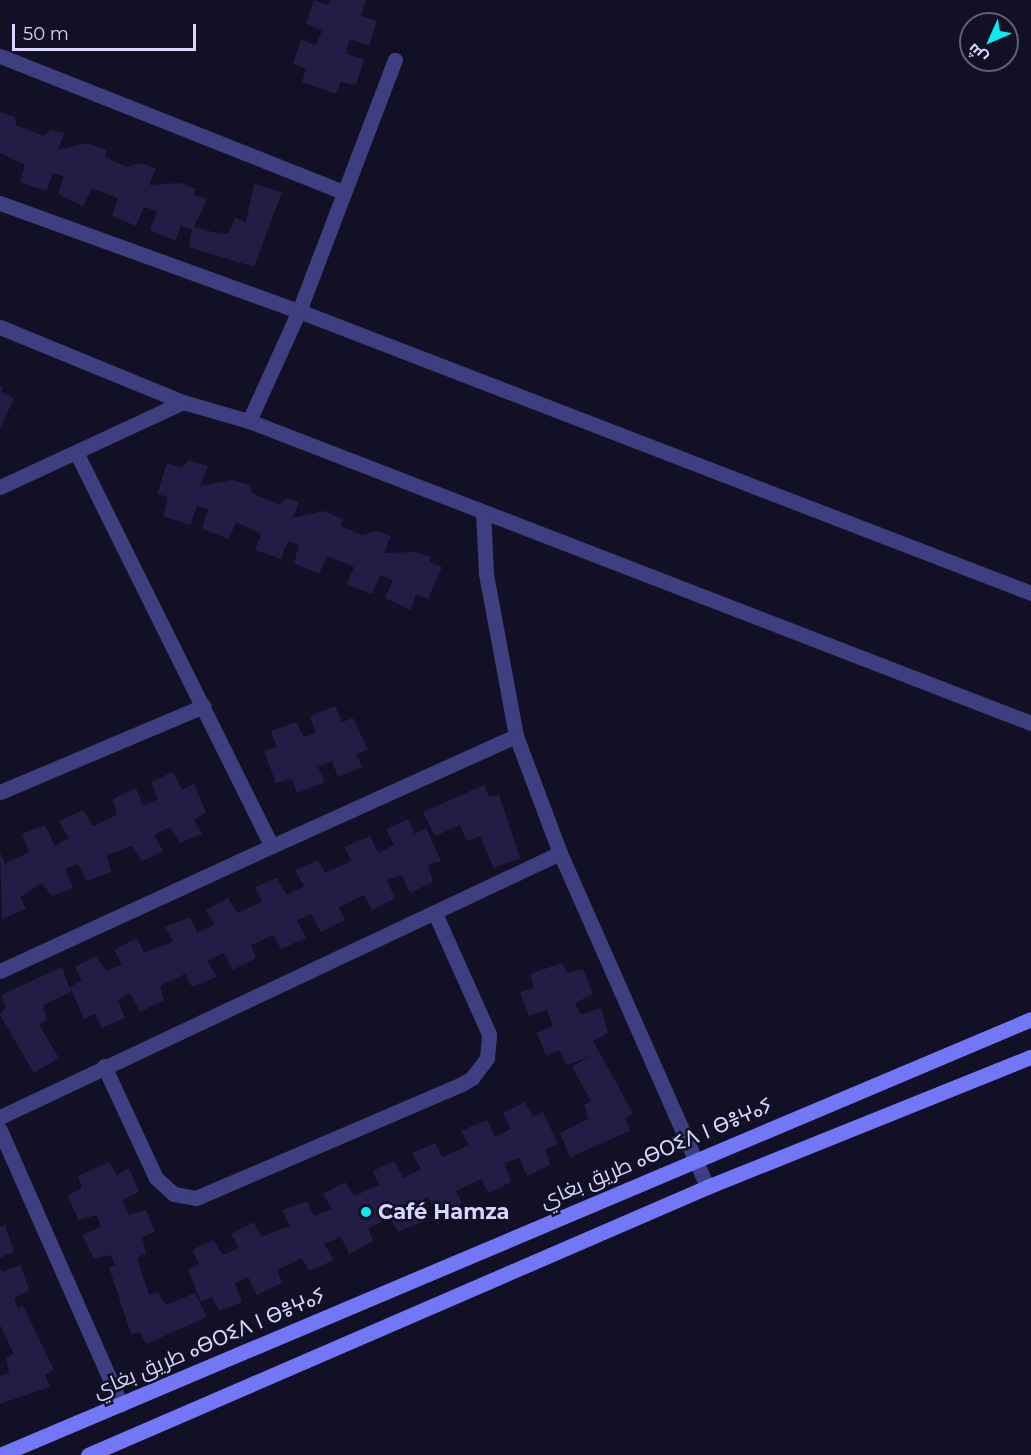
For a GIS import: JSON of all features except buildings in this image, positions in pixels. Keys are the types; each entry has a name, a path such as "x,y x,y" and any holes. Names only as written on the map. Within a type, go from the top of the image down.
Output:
{"main road":[{"name":"طريق بغاي ⴰⴱⵔⵉⴷ ⵏ ⴱⴻⵖⴰⵢ","path":"0,1455 695,1159 1031,1019"},
{"path":"88,1455 707,1187 1031,1057"}],"street":[{"path":"0,56 344,192"},
{"path":"249,421 299,311 395,60"},
{"path":"0,203 299,311 1031,593"},
{"path":"0,327 183,402 249,421 1031,723"},
{"path":"0,487 77,454 183,402"},
{"path":"77,454 272,846"},
{"path":"483,512 486,574 516,736 560,853 707,1187"},
{"path":"0,792 204,706"},
{"path":"0,971 516,736"},
{"path":"0,1117 560,853"},
{"path":"104,1066 156,1178 174,1194 196,1198 462,1084 481,1069 487,1058 489,1034 435,913"},
{"path":"0,1130 121,1404"}],"place":[{"name":"Café Hamza","path":"366,1212"}]}
